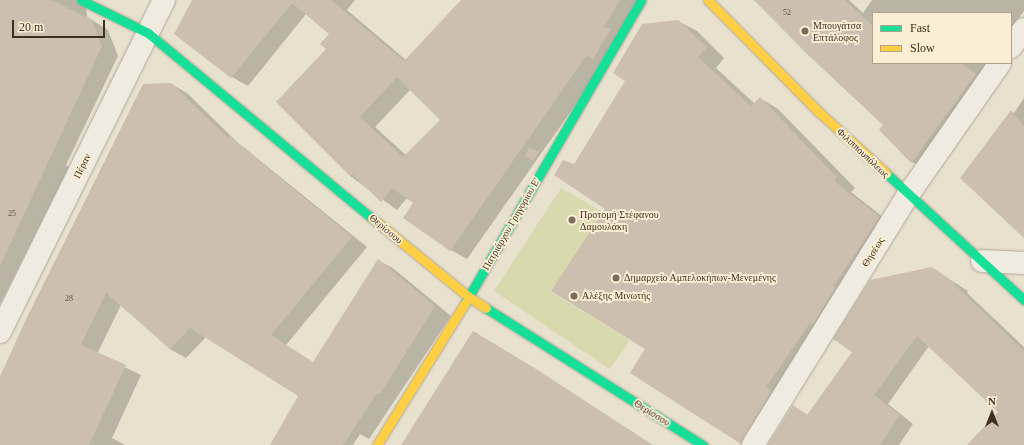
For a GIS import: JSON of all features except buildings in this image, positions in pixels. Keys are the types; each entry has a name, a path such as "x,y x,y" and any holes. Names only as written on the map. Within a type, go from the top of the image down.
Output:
{"street":[{"name":"Θερίσσου","path":"80,0 148,33 469,297 703,445"},
{"name":"Πέραν","path":"0,332 164,0"},
{"name":"Πατριάρχου Γρηγορίου Ε'","path":"377,445 469,297 641,0"},
{"name":"Φιλιππουπόλεως","path":"708,0 819,112 1024,300"},
{"path":"1012,46 1024,29"},
{"name":"Θησέως","path":"753,445 908,195 999,64"},
{"path":"982,261 1024,263"}],"green space":[{"path":"561,188 603,212 551,292 630,340 610,369 494,291"}],"traffic: fast":[{"path":"81,0 148,33 372,218"},
{"path":"465,303 641,0"},
{"path":"886,173 1024,300"},
{"path":"486,308 703,445"}],"traffic: slow":[{"path":"708,0 819,112 886,173"},
{"path":"372,218 469,297 486,308"},
{"path":"377,445 465,303"}],"place":[{"name":"Μπουγάτσα Επτάλοφος","path":"805,31"},
{"name":"Προτομή Στέφανου Δαμουλάκη","path":"572,220"},
{"name":"Δημαρχείο Αμπελοκήπων-Μενεμένης","path":"616,278"},
{"name":"Αλέξης Μινωτής","path":"574,296"}]}
